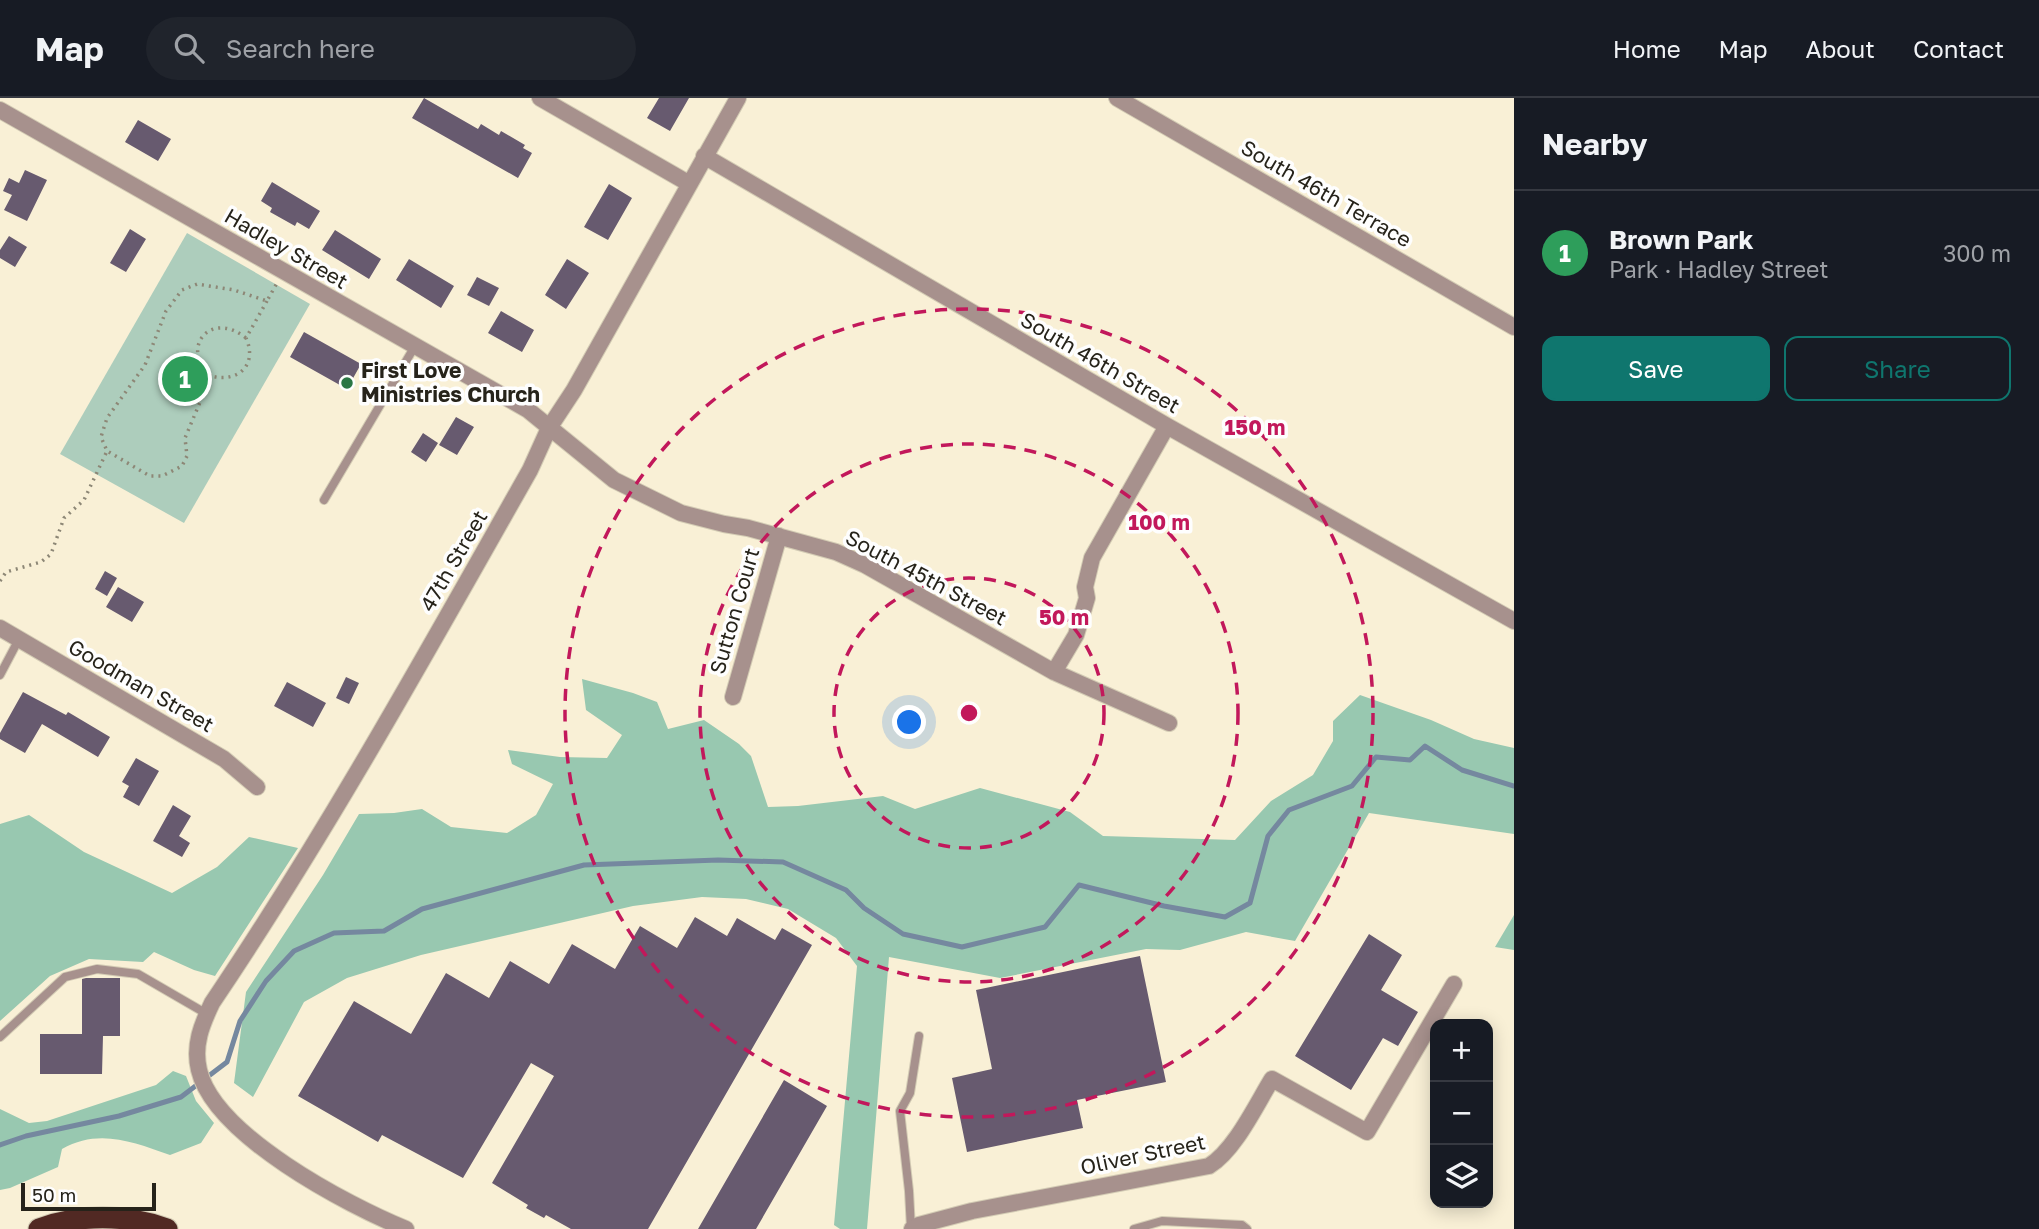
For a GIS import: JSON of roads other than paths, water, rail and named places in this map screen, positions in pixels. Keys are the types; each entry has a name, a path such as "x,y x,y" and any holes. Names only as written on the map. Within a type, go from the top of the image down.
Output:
{"highway":[{"path":"39,1229 101,1217 151,1223 167,1229"}],"street":[{"path":"540,98 688,183"},
{"name":"47th Street","path":"406,1229 338,1196 283,1164 256,1143 217,1106 208,1093 199,1070 198,1040 212,1003 298,872 387,722 738,98"},
{"name":"South 46th Terrace","path":"1116,98 1514,327"},
{"name":"Hadley Street","path":"0,110 528,410 550,428"},
{"name":"South 46th Street","path":"704,156 1167,426 1514,621"},
{"path":"1055,672 1076,635 1087,598 1087,578 1092,558 1167,426"},
{"name":"South 45th Street","path":"550,428 614,480 681,513 836,552 1055,672 1169,723"},
{"name":"Sutton Court","path":"733,697 779,536"},
{"name":"Goodman Street","path":"0,628 224,759 257,788"},
{"name":"Oliver Street","path":"911,1229 972,1211 1209,1166 1219,1160 1272,1079 1367,1132 1454,984"}],"lane":[{"path":"324,500 415,346"},
{"path":"0,675 19,639"},
{"path":"0,1037 65,977 97,969 138,974 207,1014"},
{"path":"911,1229 900,1111 910,1093 919,1036"},
{"path":"1135,1229 1162,1221 1242,1225 1247,1229"}],"waterway":[{"path":"0,1145 26,1136 119,1116 181,1097 227,1062 240,1021 266,981 294,951 334,933 384,931 422,909 584,865 718,860 783,862 846,890 864,908 903,934 962,947 1045,927 1079,885 1164,906 1225,917 1250,903 1268,836 1289,810 1352,786 1376,757 1410,760 1425,746 1462,770 1514,786"}],"place":[{"name":"Brown Park","path":"185,379"},
{"name":"First Love Ministries Church","path":"347,383"}]}
